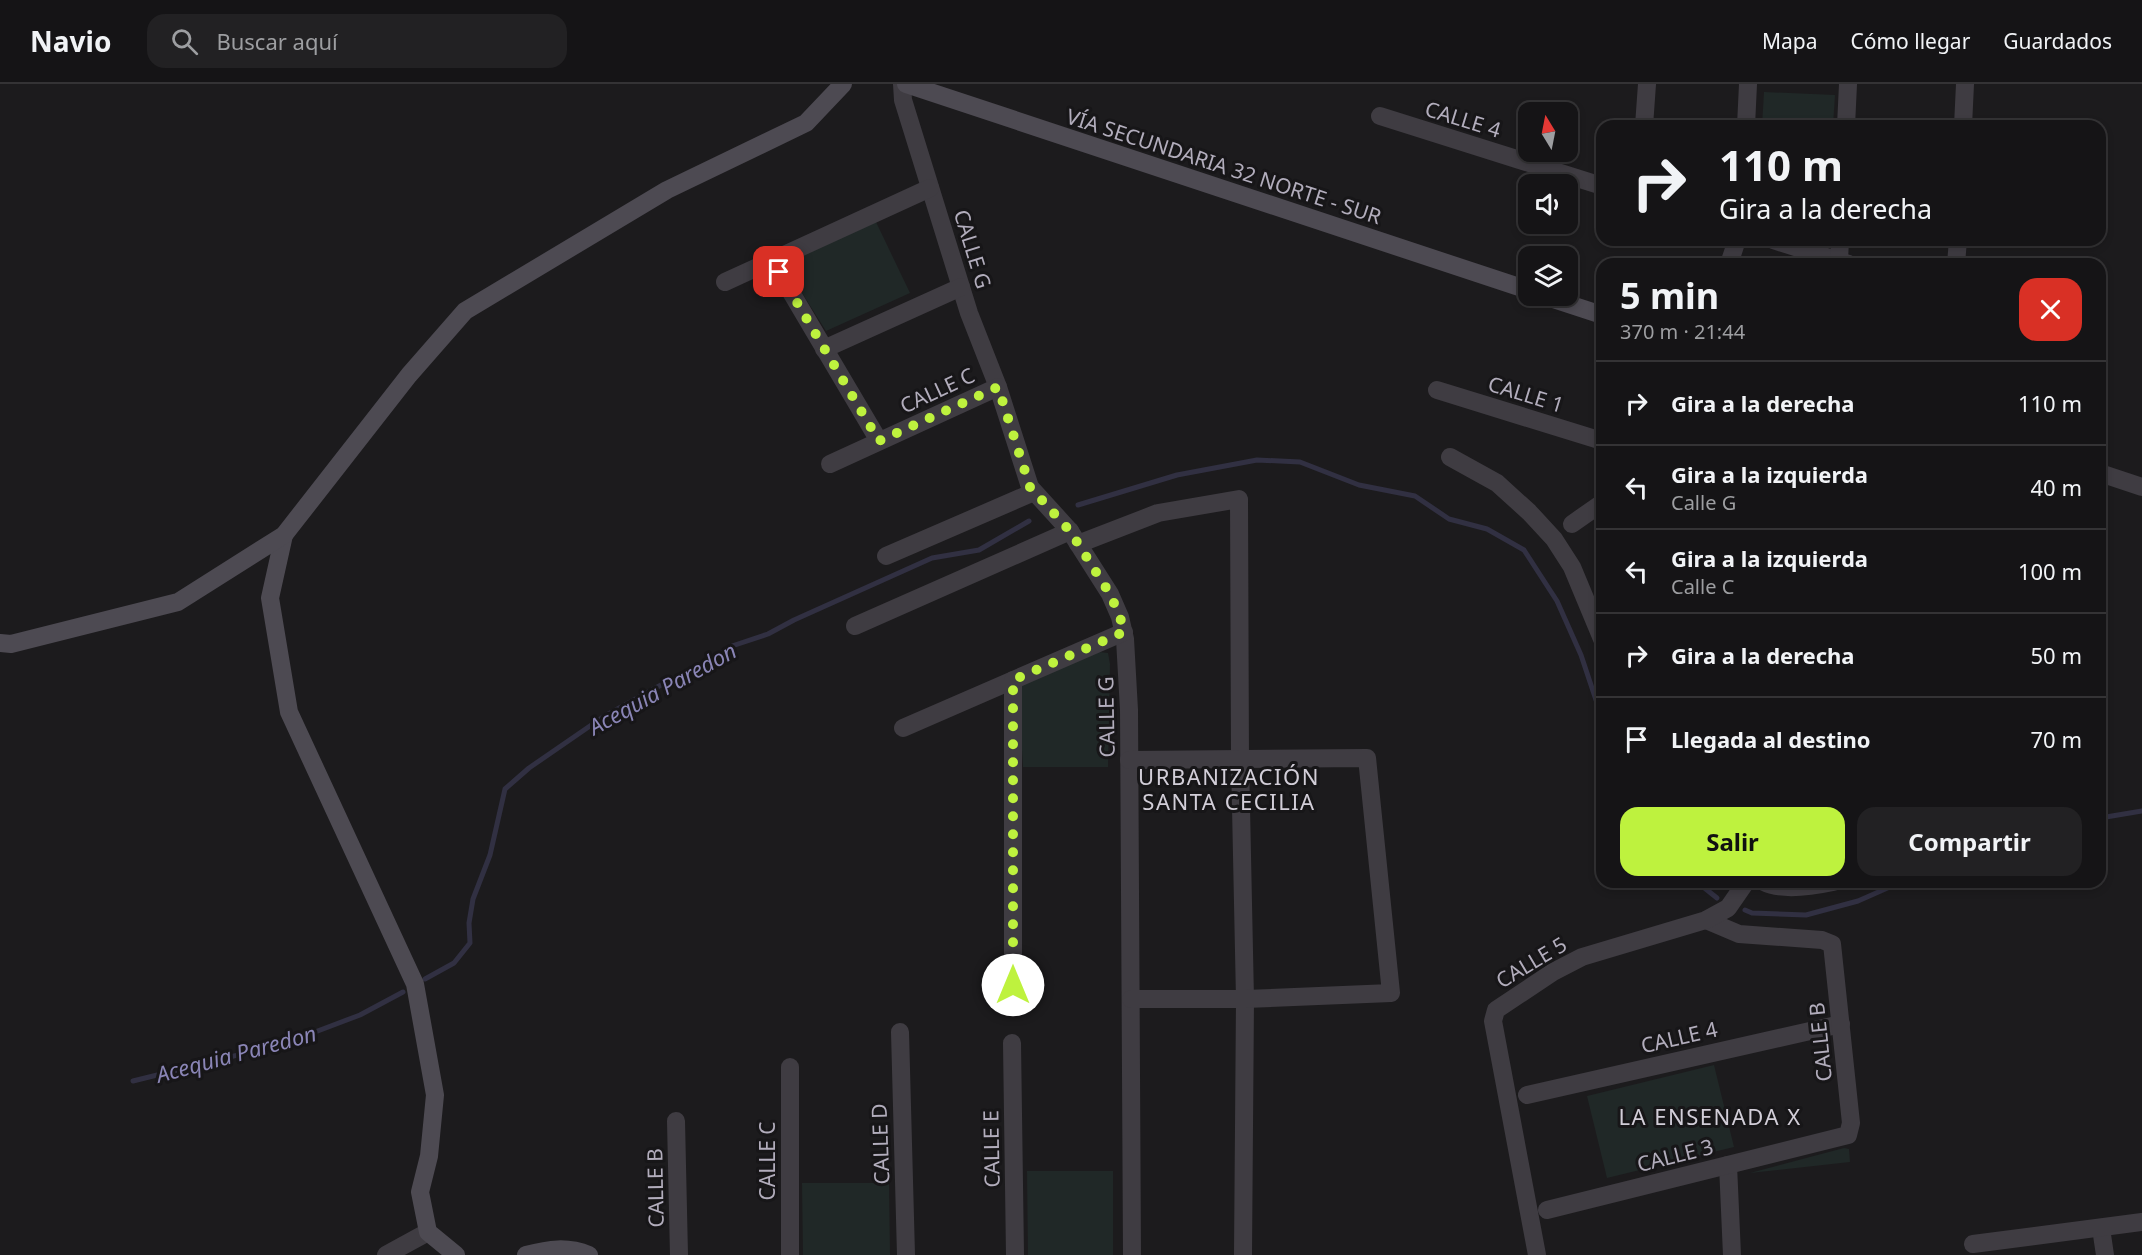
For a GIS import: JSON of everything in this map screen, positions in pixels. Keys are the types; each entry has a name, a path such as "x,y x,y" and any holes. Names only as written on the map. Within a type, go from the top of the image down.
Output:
{"street":[{"path":"0,643 11,644 178,602 284,535 409,375 465,311 667,190 806,123 843,84"},
{"name":"CALLE G","path":"904,84 903,100 930,188 961,287 998,387 1030,487 1074,538 1110,594 1124,632 1128,668 1130,760 1132,1255"},
{"name":"VÍA SECUNDARIA 32 NORTE - SUR","path":"904,84 1518,287"},
{"path":"1644,120 1647,84"},
{"path":"1746,120 1748,84"},
{"path":"1846,120 1848,84"},
{"path":"1963,120 1965,84"},
{"name":"CALLE 4","path":"1380,116 1596,184"},
{"path":"725,282 930,188"},
{"path":"1792,246 1831,258"},
{"path":"772,260 879,441"},
{"path":"824,349 961,287"},
{"path":"1575,306 1596,313"},
{"name":"CALLE C","path":"830,464 998,387"},
{"name":"CALLE 1","path":"1437,390 1596,439"},
{"path":"1450,457 1497,483 1554,539 1572,567 1596,625"},
{"path":"2106,475 2142,487"},
{"path":"886,556 1034,492"},
{"path":"855,626 1074,538 1158,513 1239,499 1240,759 1245,999 1243,1255"},
{"path":"1572,524 1596,507"},
{"path":"284,535 270,598 289,712 415,984 435,1095 429,1156 420,1192 428,1232 456,1255"},
{"path":"903,728 1124,632"},
{"path":"1013,680 1013,985"},
{"path":"1130,760 1367,758 1391,993 1245,999 1131,999"},
{"name":"CALLE 5","path":"1537,1255 1493,1021 1496,1010 1553,972 1582,957 1706,920 1728,908 1742,888"},
{"name":"CALLE B","path":"1706,920 1739,934 1822,940 1832,944 1851,1123 1848,1135"},
{"name":"CALLE 4","path":"1527,1095 1841,1024"},
{"name":"CALLE D","path":"900,1032 906,1255"},
{"name":"CALLE E","path":"1012,1043 1015,1255"},
{"name":"CALLE C","path":"790,1067 790,1255"},
{"name":"CALLE B","path":"676,1121 679,1255"},
{"name":"CALLE 3","path":"1548,1210 1848,1135"},
{"path":"1728,1165 1732,1255"},
{"path":"1973,1245 2142,1222"},
{"path":"2101,1228 2105,1255"},
{"path":"386,1255 428,1232"},
{"path":"526,1255 556,1248 574,1249 589,1255"}],"shaded area":[{"path":"1764,92 1835,95 1833,120 1762,120"},
{"path":"876,222 910,293 826,331 789,272 790,261"},
{"path":"1099,652 1108,653 1110,664 1108,767 1023,767 1018,687"},
{"path":"1714,1065 1734,1147 1607,1178 1587,1096"},
{"path":"1844,1148 1849,1149 1850,1162 1750,1173"},
{"path":"1027,1171 1113,1171 1113,1255 1028,1255"},
{"path":"802,1183 889,1183 890,1255 803,1255"}],"waterway":[{"name":"Acequia Paredon","path":"1078,505 1177,475 1257,460 1300,462 1359,485 1415,496 1449,519 1487,529 1524,550 1557,601 1581,655 1596,700"},
{"name":"Acequia Paredon","path":"425,979 454,963 470,943 469,923 473,899 490,855 505,789 529,768 603,717 710,661 732,646 768,634 932,558 979,550 1029,521"},
{"name":"Acequia Paredon","path":"2106,817 2142,811"},
{"name":"Acequia Paredon","path":"1704,888 1717,898"},
{"name":"Acequia Paredon","path":"1745,910 1752,913 1806,915 1858,901 1887,888"},
{"name":"Acequia Paredon","path":"133,1081 286,1043 360,1015 403,992"}],"district":[{"name":"URBANIZACIÓN SANTA CECILIA","path":"1229,788"},
{"name":"LA ENSENADA X","path":"1710,1116"}],"route":[{"path":"779,272 879,441 998,387 1030,487 1070,531 1110,594 1120,617 1124,632 1013,680 1013,985"}]}
